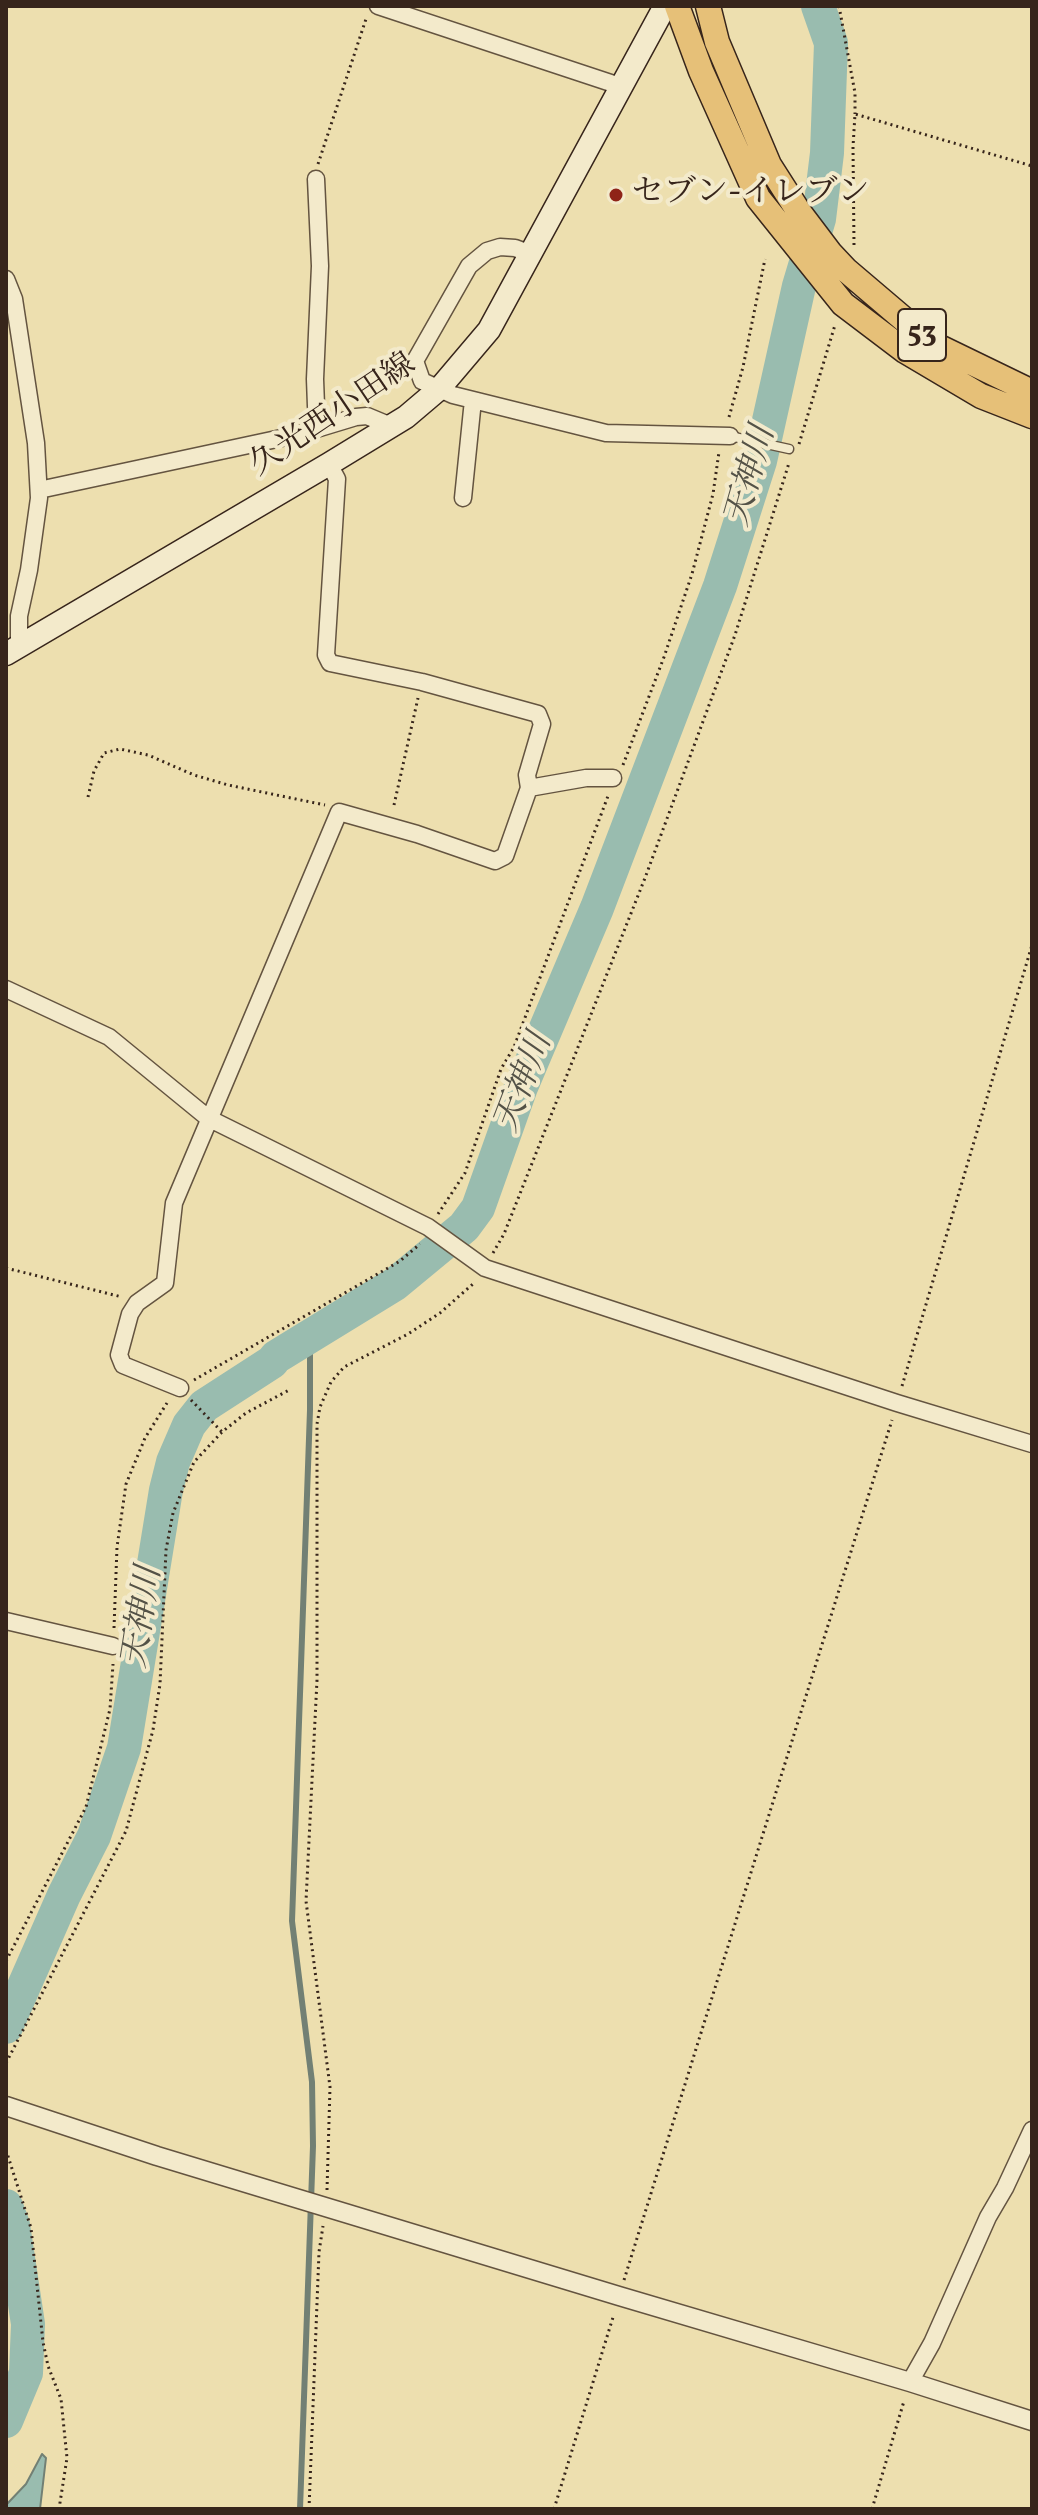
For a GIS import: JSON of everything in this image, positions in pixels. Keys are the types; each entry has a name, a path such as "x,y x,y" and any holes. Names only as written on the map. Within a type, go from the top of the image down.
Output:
{"main road":[{"name":"久光西小田線","path":"13,651 391,426 439,389 489,330 665,6"},
{"name":"53","path":"677,6 701,71 758,198 835,269 933,344 1032,392"},
{"name":"53","path":"708,6 717,42 769,165 835,269 843,304 905,351 968,389 1032,416"}],"street":[{"path":"378,6 623,87"},
{"path":"316,179 320,266 315,379 321,427"},
{"path":"531,254 500,247 487,251 469,266 415,361 422,381 473,400 606,433 726,435"},
{"path":"6,279 16,313 36,443 39,490 29,570 13,651"},
{"path":"463,498 473,400"},
{"path":"39,490 202,456 356,417 367,416 391,426"},
{"path":"180,1388 123,1365 119,1355 130,1314 137,1303 165,1283 174,1203 339,812 495,861 505,856 529,788 527,775 542,724 538,714 422,682 330,663 326,655 337,479 329,464"},
{"path":"529,788 586,778 613,778"},
{"path":"6,989 109,1037 208,1118 431,1229 479,1262 897,1403 1032,1444"},
{"path":"6,1621 113,1646"},
{"path":"6,2106 157,2156 1032,2421"},
{"path":"910,2382 932,2343 988,2217 1032,2130"}],"lane":[{"path":"726,435 791,451"}],"path":[{"path":"316,179 370,6"},
{"path":"835,269 854,246 855,93 839,6"},
{"path":"855,114 1032,166"},
{"path":"6,1961 86,1807 110,1709 117,1547 126,1484 145,1438 174,1392 400,1261 431,1229 465,1173 501,1069 520,1033 692,574 743,367 765,259"},
{"path":"309,2509 319,2252 326,2206 330,2087 306,1901 317,1680 317,1424 320,1407 331,1382 344,1367 408,1334 472,1286 479,1262 504,1234 645,878 735,635 791,451 802,439 817,380 843,304"},
{"path":"394,805 422,682"},
{"path":"88,797 94,771 104,753 120,749 148,755 194,775 228,785 324,805 339,812"},
{"path":"554,2509 897,1403 1032,945"},
{"path":"6,1268 137,1303"},
{"path":"180,1388 222,1432"},
{"path":"6,2061 126,1831 153,1730 160,1684 166,1550 173,1513 194,1462 222,1432 246,1413 291,1389"},
{"path":"6,2150 31,2228 43,2342 48,2366 61,2399 67,2458 59,2509"},
{"path":"872,2509 910,2382"}],"shaded area":[{"path":"42,2454 46,2458 40,2509 6,2509 6,2505 26,2484"}],"waterway":[{"name":"天神川","path":"6,2027 64,1895 94,1836 124,1748 166,1490 173,1462 189,1425 204,1406 276,1357 395,1284 464,1227 478,1208 521,1087 597,908 720,586 760,461 799,286 819,219 827,153 831,43 818,6"},
{"path":"300,2509 313,2146 312,2082 292,1921 310,1336"},
{"name":"天神川","path":"6,2206 13,2225 28,2324 26,2373 6,2421"}],"place":[{"name":"セブン-イレブン","path":"616,195"}]}
